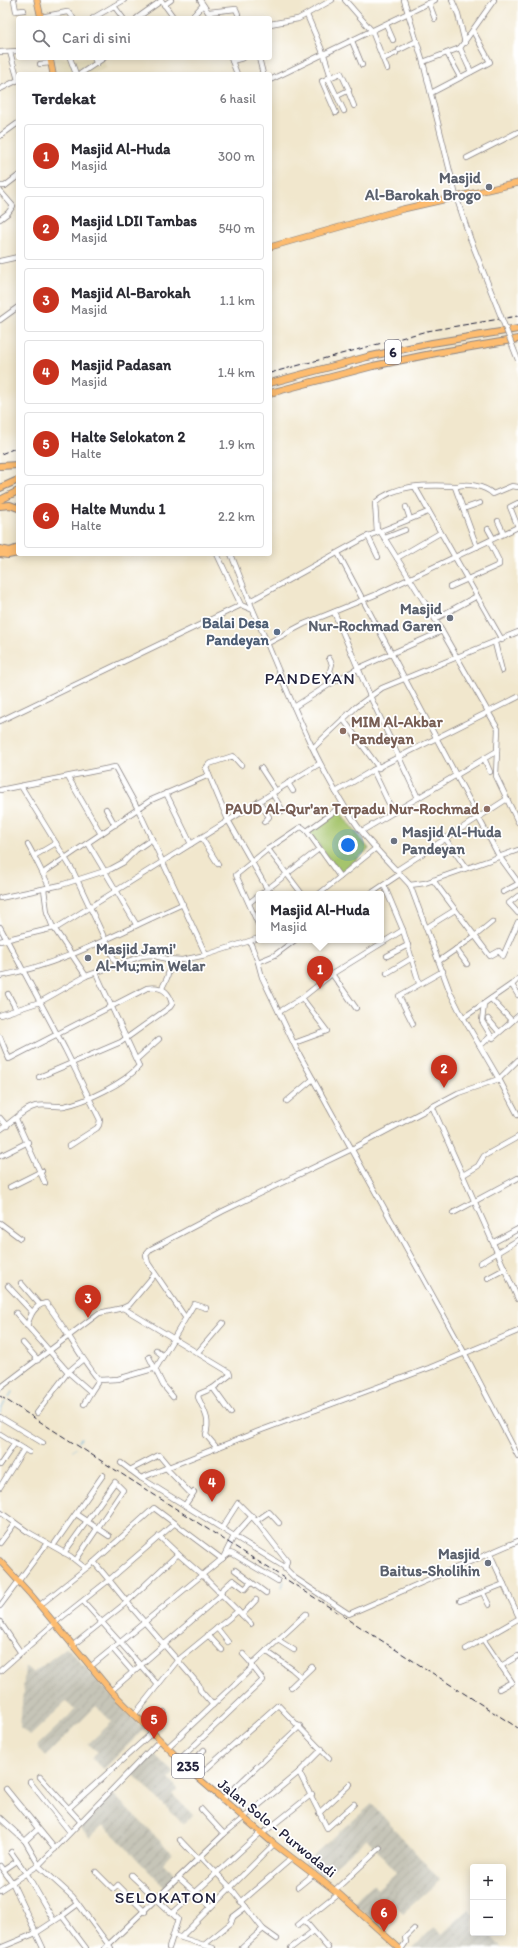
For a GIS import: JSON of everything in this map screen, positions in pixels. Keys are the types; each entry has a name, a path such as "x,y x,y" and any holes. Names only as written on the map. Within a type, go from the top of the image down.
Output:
{"highway":[{"name":"6","path":"272,382 367,357 432,343 518,329"},
{"name":"6","path":"272,392 401,360 518,339"},
{"path":"0,466 16,465"},
{"path":"0,488 16,481"},
{"path":"0,500 16,492"},
{"path":"0,506 10,505 16,507"},
{"path":"0,549 10,551 16,549"},
{"path":"0,554 11,555 16,554"}],"main road":[{"path":"37,0 41,16"},
{"path":"50,61 53,72"},
{"path":"272,246 456,196 518,183"},
{"name":"Jalan Solo - Purwodadi","path":"0,1561 19,1580 72,1646 111,1691 150,1731 242,1818 292,1858 337,1891 401,1948"}],"street":[{"path":"21,0 14,0 16,11 24,10"},
{"path":"96,16 124,0"},
{"path":"140,16 162,2 171,0"},
{"path":"200,0 211,16"},
{"path":"272,24 292,21 307,15 332,0"},
{"path":"345,0 372,31 387,68"},
{"path":"404,0 418,41 456,196 470,238 518,360"},
{"path":"272,79 435,0"},
{"path":"452,0 458,14 465,43"},
{"path":"423,62 460,48 494,0"},
{"path":"162,2 172,16"},
{"path":"429,3 436,19"},
{"path":"193,16 203,5"},
{"path":"114,6 122,16"},
{"path":"208,12 236,10 238,14"},
{"path":"50,16 67,12 72,16"},
{"path":"307,15 324,55 330,77 344,111"},
{"path":"386,24 393,40"},
{"path":"431,93 490,62 473,31"},
{"path":"352,41 362,65"},
{"path":"383,59 418,41"},
{"path":"460,48 471,72"},
{"path":"0,52 16,51"},
{"path":"10,52 16,73"},
{"path":"447,53 460,78"},
{"path":"71,60 75,72"},
{"path":"95,60 97,64"},
{"path":"83,72 102,60"},
{"path":"232,60 236,72"},
{"path":"260,60 263,72"},
{"path":"40,64 50,61"},
{"path":"336,113 322,83 330,77 342,73 350,90 348,91 354,106"},
{"path":"0,89 16,81"},
{"path":"337,96 348,91"},
{"path":"0,136 16,124"},
{"path":"467,158 518,132"},
{"path":"0,186 5,186 16,178"},
{"path":"0,191 13,206 8,213 0,219"},
{"path":"0,261 16,257"},
{"path":"0,320 16,308"},
{"path":"456,486 455,488 477,547"},
{"path":"518,487 512,486 493,494 485,488 456,486 415,487 393,492 376,502 378,532 385,538 435,619 457,659 489,711 499,732 496,773 518,822"},
{"path":"415,487 440,534 502,640"},
{"path":"463,509 480,503"},
{"path":"268,643 298,627 410,579 518,527 510,507 518,503"},
{"path":"406,507 410,519"},
{"path":"250,601 368,536 428,512"},
{"path":"498,521 504,534"},
{"path":"450,587 500,564 488,529"},
{"path":"385,538 405,530"},
{"path":"397,558 440,534"},
{"path":"368,536 378,557"},
{"path":"338,553 499,856 518,883 503,892"},
{"path":"218,556 241,605 253,610"},
{"path":"232,556 294,708 319,764 362,831 410,885 450,992 463,1018 517,1112"},
{"path":"435,619 477,596"},
{"path":"0,721 241,605"},
{"path":"334,612 370,696 418,798"},
{"path":"294,708 358,668 442,631"},
{"path":"313,748 343,719 370,696 386,687 457,659 518,632"},
{"path":"495,643 502,671"},
{"path":"329,658 332,664 330,671 335,681"},
{"path":"336,792 373,770 518,697"},
{"path":"343,719 379,768"},
{"path":"362,831 497,751"},
{"path":"241,765 236,758 231,756 207,766 209,775 228,820 253,861 267,889"},
{"path":"484,758 490,772"},
{"path":"0,941 55,929 117,892 201,837 319,764"},
{"path":"0,790 115,767 138,808 206,955"},
{"path":"261,768 283,811"},
{"path":"373,770 393,812"},
{"path":"43,874 138,808 166,793 209,775"},
{"path":"68,777 100,834"},
{"path":"288,783 293,791"},
{"path":"21,786 77,880 117,964"},
{"path":"166,793 191,844"},
{"path":"375,891 446,838 478,816 507,799"},
{"path":"259,801 269,816 269,818 264,822"},
{"path":"307,831 344,805"},
{"path":"106,809 115,825"},
{"path":"256,919 236,875 268,849 301,827 307,831 318,849 340,877"},
{"path":"201,837 218,864"},
{"path":"446,838 466,868"},
{"path":"0,898 50,888 105,871 120,865 152,839"},
{"path":"34,856 56,843"},
{"path":"88,843 136,924"},
{"path":"28,845 50,888"},
{"path":"324,891 376,848"},
{"path":"268,849 288,873 300,891"},
{"path":"265,891 318,849"},
{"path":"410,885 419,885 518,850"},
{"path":"433,880 490,956 499,951 503,956 518,922"},
{"path":"384,885 403,930 420,983"},
{"path":"44,889 47,912 51,924 86,976"},
{"path":"518,896 509,903 518,914"},
{"path":"249,903 256,898"},
{"path":"0,976 24,971 72,955 136,924 183,904"},
{"path":"426,928 455,910"},
{"path":"439,961 456,950 492,922"},
{"path":"0,927 58,1034 100,1120 100,1124 69,1146"},
{"path":"384,942 403,930"},
{"path":"0,1015 40,1002 86,976 117,964 144,956 152,955 172,960 182,960 206,955 256,939"},
{"path":"250,942 262,977 294,1043 465,1354 518,1456"},
{"path":"258,962 274,956 291,943"},
{"path":"279,1012 302,998 332,974 382,943"},
{"path":"387,956 408,945"},
{"path":"456,950 467,964"},
{"path":"387,973 412,958"},
{"path":"162,988 167,978 172,960"},
{"path":"413,1024 399,997 420,983 443,971"},
{"path":"0,1130 37,1106 62,1106 121,1083 140,1065 126,1040 96,973"},
{"path":"332,974 356,1008"},
{"path":"463,1018 518,979"},
{"path":"512,984 518,995"},
{"path":"0,1037 9,1058 147,988 156,986 162,988 171,999 171,1006 126,1040 72,1064 39,1076"},
{"path":"8,994 16,1009"},
{"path":"294,1043 327,1032 302,998"},
{"path":"491,999 512,1022"},
{"path":"484,1004 482,1021 491,1036"},
{"path":"480,1046 518,1016"},
{"path":"488,1019 499,1032"},
{"path":"137,1059 159,1040"},
{"path":"185,1317 155,1274 146,1258 146,1255 151,1249 223,1211 352,1149 432,1106 462,1092 499,1079 518,1060"},
{"path":"287,1101 313,1079"},
{"path":"432,1106 494,1242 518,1299"},
{"path":"0,1118 7,1126"},
{"path":"16,1119 42,1171 45,1182"},
{"path":"463,1175 481,1163 484,1156 518,1138"},
{"path":"0,1156 28,1142"},
{"path":"10,1187 42,1171"},
{"path":"453,1213 518,1178"},
{"path":"0,1222 20,1238"},
{"path":"494,1242 518,1229"},
{"path":"480,1263 518,1240"},
{"path":"488,1278 505,1269"},
{"path":"1,1385 38,1360 99,1313 123,1308 133,1300 155,1274"},
{"path":"21,1283 40,1306"},
{"path":"8,1286 32,1312"},
{"path":"27,1326 29,1316 32,1312 46,1303 69,1337 82,1360 99,1380"},
{"path":"99,1380 120,1379 155,1368 195,1303 206,1308"},
{"path":"123,1308 174,1337 230,1372 230,1375 213,1388 199,1394 198,1397 208,1420 209,1425 206,1435 217,1448"},
{"path":"16,1312 68,1372 91,1392"},
{"path":"198,1352 223,1323"},
{"path":"141,1478 465,1354 518,1331"},
{"path":"23,1343 38,1360"},
{"path":"156,1350 163,1356"},
{"path":"149,1357 163,1385 173,1397"},
{"path":"37,1413 68,1372 82,1360"},
{"path":"84,1404 99,1380"},
{"path":"213,1388 231,1413"},
{"path":"0,1417 43,1444"},
{"path":"0,1442 2,1435 29,1452"},
{"path":"0,1465 14,1443"},
{"path":"0,1487 24,1449"},
{"path":"130,1470 159,1455 167,1467 193,1493 185,1505"},
{"path":"121,1463 141,1478 272,1559 308,1586 350,1614 518,1542"},
{"path":"53,1546 103,1475"},
{"path":"64,1553 115,1482 123,1490 76,1560"},
{"path":"222,1528 238,1503 252,1516 287,1561 285,1569"},
{"path":"40,1605 94,1562 154,1508 222,1559"},
{"path":"0,1512 15,1523 76,1560 85,1568"},
{"path":"256,1521 269,1512 278,1523"},
{"path":"76,1514 108,1536"},
{"path":"222,1559 234,1536 252,1516"},
{"path":"0,1543 15,1523"},
{"path":"0,1671 54,1623 109,1580 175,1523"},
{"path":"159,1536 221,1593 251,1624"},
{"path":"0,1606 47,1543"},
{"path":"90,1667 230,1553 278,1581"},
{"path":"72,1646 127,1602 178,1554"},
{"path":"490,1554 518,1615"},
{"path":"94,1562 213,1705"},
{"path":"235,1570 266,1593"},
{"path":"111,1691 221,1593 232,1580 235,1580 245,1589 251,1582"},
{"path":"460,1601 504,1584"},
{"path":"483,1593 489,1605"},
{"path":"134,1715 177,1661 217,1628 240,1613 256,1600"},
{"path":"83,1601 101,1623 158,1685"},
{"path":"168,1748 266,1651 306,1614"},
{"path":"466,1648 518,1619"},
{"path":"0,1622 21,1653"},
{"path":"217,1628 228,1642"},
{"path":"208,1635 222,1650"},
{"path":"483,1639 512,1682 499,1690"},
{"path":"278,1640 294,1650"},
{"path":"112,1648 132,1671"},
{"path":"266,1651 301,1677"},
{"path":"180,1759 263,1680 243,1654"},
{"path":"501,1666 518,1656"},
{"path":"290,1687 312,1667"},
{"path":"198,1777 278,1705 300,1726 329,1758"},
{"path":"69,1808 150,1731 164,1712"},
{"path":"222,1800 300,1726"},
{"path":"0,1890 39,1865 160,1740"},
{"path":"0,1818 25,1841 39,1865 67,1891 78,1904 108,1947 224,1834 299,1772 322,1749"},
{"path":"188,1766 204,1750"},
{"path":"299,1772 312,1794 319,1813 327,1828 354,1804"},
{"path":"40,1777 80,1822"},
{"path":"30,1782 70,1832"},
{"path":"319,1813 350,1784"},
{"path":"6,1789 55,1849"},
{"path":"173,1913 261,1834 312,1794"},
{"path":"201,1809 224,1834"},
{"path":"25,1841 38,1829"},
{"path":"180,1840 217,1873 231,1888 263,1930 277,1939"},
{"path":"181,1937 274,1844"},
{"path":"298,1925 337,1891 380,1848"},
{"path":"11,1852 26,1873 54,1922"},
{"path":"242,1902 292,1858"},
{"path":"4,1870 17,1861"},
{"path":"0,1866 12,1882 43,1948"},
{"path":"96,1872 112,1888 114,1889 118,1885 145,1912"},
{"path":"298,1887 314,1874"},
{"path":"131,1875 173,1913 178,1920 169,1948"},
{"path":"179,1878 196,1891 211,1906"},
{"path":"0,1948 6,1947 36,1933 78,1904"},
{"path":"204,1945 231,1923 233,1917 246,1907"},
{"path":"62,1916 86,1948"},
{"path":"304,1920 328,1948"},
{"path":"401,1948 406,1942 405,1938 414,1929"},
{"path":"242,1948 263,1930"},
{"path":"291,1948 314,1931"},
{"path":"173,1935 213,1948"}],"shaded area":[{"path":"52,60 103,60 107,68 97,72 54,72"},
{"path":"67,1647 143,1730 104,1769 91,1758 98,1752 88,1744 112,1722 96,1706 46,1756 37,1746 75,1710 66,1702 30,1736 20,1728 25,1666 33,1673"},
{"path":"153,1753 174,1773 169,1779 178,1789 172,1794 193,1815 183,1824 133,1774"},
{"path":"113,1794 172,1853 163,1863 177,1877 166,1889 104,1825 90,1838 80,1827"},
{"path":"372,1804 440,1880 403,1913 388,1898 378,1907 389,1918 380,1926 353,1903 373,1884 377,1889 397,1872 367,1839 322,1877 303,1864"},
{"path":"469,1909 470,1936 491,1936 501,1948 413,1948 434,1927 442,1934"}],"green space":[{"path":"339,811 369,849 340,873 309,832"}],"waterway":[{"path":"9,1397 12,1392"},
{"path":"0,1412 5,1402"},
{"path":"79,1442 81,1438"},
{"path":"282,1587 284,1581"}],"railway":[{"path":"272,372 427,331 518,316"},
{"path":"1,454 16,448"},
{"path":"0,1396 518,1728"}],"place":[{"name":"Masjid Al-Barokah Brogo","path":"489,187"},
{"name":"Masjid Nur-Rochmad Garen","path":"450,618"},
{"name":"Balai Desa Pandeyan","path":"277,632"},
{"name":"MIM Al-Akbar Pandeyan","path":"343,731"},
{"name":"PAUD Al-Qur'an Terpadu Nur-Rochmad","path":"487,809"},
{"name":"Masjid Al-Huda Pandeyan","path":"394,841"},
{"name":"Masjid Jami' Al-Mu;min Welar","path":"88,958"},
{"name":"Masjid Al-Huda","path":"320,989"},
{"name":"Masjid LDII Tambas","path":"444,1088"},
{"name":"Masjid Al-Barokah","path":"88,1318"},
{"name":"Masjid Padasan","path":"212,1502"},
{"name":"Masjid Baitus-Sholihin","path":"488,1563"},
{"name":"Halte Selokaton 2","path":"154,1739"},
{"name":"Halte Mundu 1","path":"384,1932"}],"district":[{"name":"PANDEYAN","path":"310,678"},
{"name":"SELOKATON","path":"166,1897"}]}
